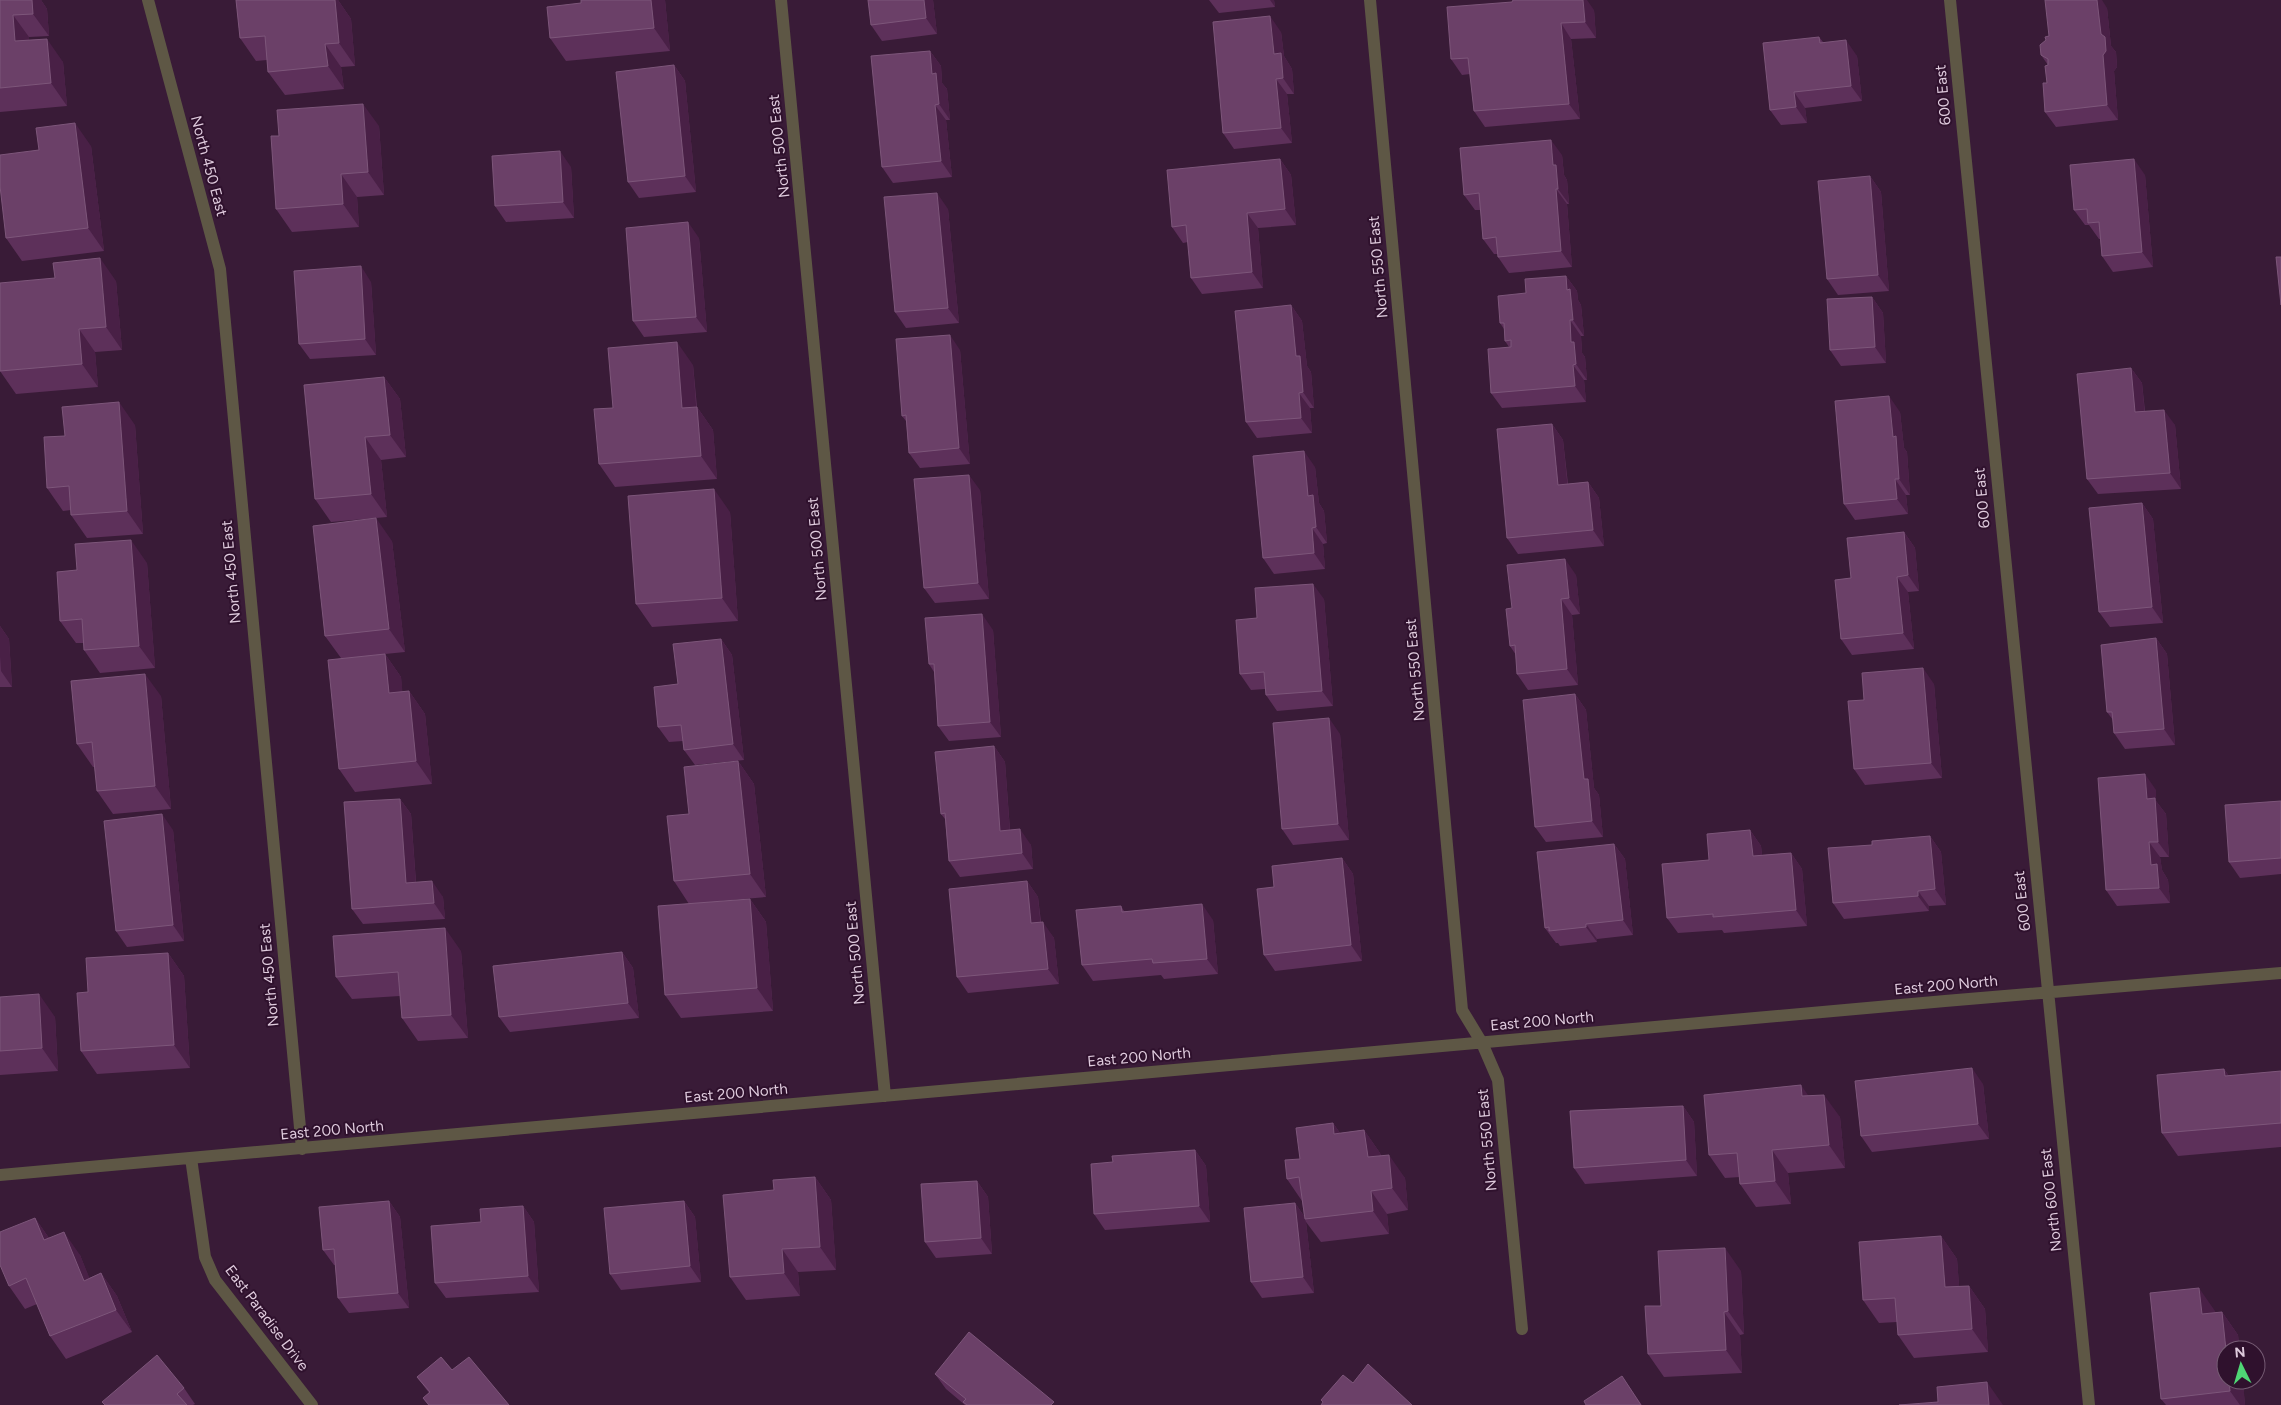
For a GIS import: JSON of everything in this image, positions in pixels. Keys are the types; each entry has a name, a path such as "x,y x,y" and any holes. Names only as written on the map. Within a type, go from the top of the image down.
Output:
{"street":[{"name":"North 450 East","path":"148,0 220,269 302,1149"},
{"name":"North 500 East","path":"781,0 885,1096"},
{"name":"North 550 East","path":"1370,0 1462,1010 1482,1043 1498,1080 1522,1329"},
{"name":"600 East","path":"1950,0 2047,992"},
{"name":"East 200 North","path":"0,1175 2047,992 2281,973"},
{"name":"North 600 East","path":"2047,992 2089,1405"},
{"name":"East Paradise Drive","path":"191,1158 205,1256 215,1280 312,1405"}],"building":[{"path":"0,0 32,0 33,14 13,15 15,41 47,39 51,83 0,88"},
{"path":"236,0 335,0 339,43 325,44 328,66 268,72 265,36 240,38"},
{"path":"581,0 651,0 654,28 550,38 547,7 581,3"},
{"path":"868,0 924,0 926,18 871,25"},
{"path":"1513,0 1583,0 1585,22 1561,23 1569,104 1474,111 1468,58 1451,59 1447,7 1512,2"},
{"path":"2045,0 2097,0 2101,34 2105,37 2106,51 2103,55 2107,105 2045,112 2043,83 2047,83 2045,66 2048,65 2048,59 2041,55 2040,45 2046,40 2045,37 2049,36"},
{"path":"1270,16 1274,54 1281,53 1283,78 1276,79 1281,128 1223,133 1213,22"},
{"path":"1819,37 1820,43 1846,40 1851,86 1794,92 1796,107 1770,110 1763,43"},
{"path":"930,51 932,74 936,73 939,104 935,105 941,161 882,167 871,56"},
{"path":"674,65 685,176 628,182 616,72"},
{"path":"363,104 368,172 341,174 343,204 276,209 271,136 279,136 277,110"},
{"path":"75,123 88,228 6,238 0,186 0,155 39,150 36,128"},
{"path":"1551,140 1553,165 1556,165 1561,251 1498,257 1496,237 1483,239 1479,193 1464,195 1460,148"},
{"path":"560,151 563,202 495,206 492,156"},
{"path":"1280,159 1285,209 1247,213 1252,272 1191,278 1186,225 1172,227 1167,170"},
{"path":"2134,159 2142,252 2102,256 2099,222 2088,223 2087,209 2074,210 2070,165"},
{"path":"1870,176 1878,275 1827,279 1818,181"},
{"path":"937,193 948,308 895,312 884,197"},
{"path":"688,222 696,317 633,321 626,228"},
{"path":"2276,257 2281,257 2281,305"},
{"path":"100,258 106,327 79,329 82,364 0,371 0,283 55,278 53,263"},
{"path":"361,266 365,339 299,344 294,271"},
{"path":"1566,276 1567,290 1570,289 1573,320 1570,320 1571,342 1574,342 1576,364 1573,365 1575,386 1491,393 1488,349 1511,347 1511,340 1505,341 1504,323 1500,323 1498,296 1526,293 1525,279"},
{"path":"1872,297 1875,347 1830,350 1827,299"},
{"path":"1291,305 1296,356 1300,356 1303,392 1299,393 1301,418 1246,422 1235,311"},
{"path":"950,335 959,448 909,453 906,415 902,416 896,339"},
{"path":"677,342 682,408 697,407 701,456 599,464 594,409 613,408 608,348"},
{"path":"2131,368 2135,412 2164,410 2170,473 2087,479 2077,374"},
{"path":"384,377 390,435 365,437 371,494 315,499 304,385"},
{"path":"1889,396 1893,437 1896,436 1899,479 1895,479 1897,499 1844,504 1835,401"},
{"path":"119,402 127,511 71,515 69,486 47,488 44,437 65,436 62,407"},
{"path":"1552,424 1558,485 1588,482 1593,530 1507,538 1497,429"},
{"path":"1304,451 1308,496 1313,495 1316,527 1312,528 1314,553 1263,558 1253,456"},
{"path":"969,475 978,583 924,588 914,479"},
{"path":"714,489 722,598 636,604 628,496"},
{"path":"2142,503 2152,607 2099,612 2089,508"},
{"path":"376,518 389,629 325,636 313,526"},
{"path":"1904,532 1908,575 1897,577 1903,633 1841,639 1835,580 1851,578 1847,538"},
{"path":"131,540 139,646 84,650 82,619 60,621 57,572 77,570 75,544"},
{"path":"1565,559 1569,598 1561,599 1567,669 1517,674 1515,645 1510,646 1506,609 1512,608 1507,565"},
{"path":"1313,584 1322,691 1266,695 1264,672 1240,674 1236,620 1257,618 1255,588"},
{"path":"982,614 990,722 938,726 934,664 929,664 925,618"},
{"path":"2156,638 2164,729 2114,733 2112,712 2107,712 2101,645"},
{"path":"721,639 733,744 684,750 681,725 658,727 654,687 678,684 673,644"},
{"path":"385,654 389,693 409,691 416,761 339,769 328,660"},
{"path":"1923,668 1931,763 1854,769 1848,701 1864,700 1862,673"},
{"path":"145,674 155,786 97,791 92,742 77,744 71,681"},
{"path":"1575,694 1584,779 1588,779 1592,821 1535,827 1523,700"},
{"path":"1329,718 1338,824 1282,829 1273,723"},
{"path":"994,746 1000,831 1020,829 1022,853 949,861 945,813 941,814 935,752"},
{"path":"738,761 750,874 674,881 667,816 689,814 684,767"},
{"path":"2145,774 2147,799 2155,798 2158,842 2149,842 2151,865 2157,864 2159,888 2106,890 2098,778"},
{"path":"400,799 406,883 432,881 434,903 352,909 344,802"},
{"path":"2281,801 2281,858 2229,862 2225,805"},
{"path":"162,814 173,925 116,931 104,821"},
{"path":"1750,830 1753,856 1791,853 1796,910 1713,917 1713,914 1667,918 1662,864 1709,860 1707,834"},
{"path":"1930,836 1935,889 1918,891 1918,896 1833,903 1828,848 1872,845 1872,841"},
{"path":"1614,844 1623,920 1549,931 1549,927 1545,928 1537,852"},
{"path":"1342,858 1351,945 1264,955 1257,889 1274,887 1272,866"},
{"path":"1027,881 1031,923 1043,922 1048,969 957,977 949,889"},
{"path":"750,899 757,988 665,995 658,906"},
{"path":"1202,904 1207,959 1153,963 1152,959 1082,965 1076,910 1121,906 1122,912"},
{"path":"445,928 451,1015 402,1018 398,972 336,977 333,936"},
{"path":"622,952 628,1003 499,1017 493,966"},
{"path":"168,953 174,1045 81,1051 77,993 88,992 86,958"},
{"path":"39,994 42,1048 0,1051 0,997"},
{"path":"1972,1068 1978,1124 1861,1136 1855,1081"},
{"path":"2224,1069 2225,1076 2281,1071 2281,1123 2162,1133 2157,1075"},
{"path":"1801,1085 1802,1096 1824,1095 1829,1145 1772,1150 1775,1181 1740,1184 1737,1153 1709,1155 1704,1095"},
{"path":"1683,1106 1686,1160 1574,1168 1570,1111"},
{"path":"1333,1123 1334,1134 1364,1130 1368,1157 1389,1155 1392,1188 1371,1191 1373,1211 1305,1219 1299,1177 1287,1179 1285,1160 1300,1159 1296,1128"},
{"path":"1195,1150 1199,1206 1094,1214 1091,1164 1113,1162 1112,1156"},
{"path":"815,1177 820,1247 782,1249 784,1273 730,1277 723,1195 774,1190 773,1180"},
{"path":"977,1181 981,1238 925,1242 921,1184"},
{"path":"389,1201 398,1293 338,1298 334,1249 323,1250 319,1207"},
{"path":"684,1201 690,1266 610,1274 604,1208"},
{"path":"1295,1203 1303,1277 1251,1282 1244,1208"},
{"path":"523,1206 528,1276 435,1283 431,1226 481,1222 480,1209"},
{"path":"35,1218 44,1240 64,1232 84,1281 101,1273 116,1310 50,1336 26,1278 9,1286 0,1265 0,1232"},
{"path":"1941,1236 1945,1287 1969,1286 1972,1329 1898,1335 1895,1298 1863,1300 1859,1242"},
{"path":"1725,1248 1728,1311 1724,1312 1726,1350 1648,1354 1645,1306 1661,1306 1658,1251"},
{"path":"2199,1288 2202,1314 2222,1312 2225,1340 2216,1340 2216,1390 2230,1391 2161,1399 2150,1293"},
{"path":"969,1332 1054,1402 1051,1405 967,1405 963,1402 966,1399 935,1374"},
{"path":"157,1355 184,1388 177,1394 187,1405 105,1405 102,1402"},
{"path":"441,1357 452,1370 469,1357 509,1405 429,1405 423,1398 430,1392 417,1377"},
{"path":"1368,1364 1412,1405 1321,1405 1323,1402 1321,1400 1343,1375 1353,1383"},
{"path":"1622,1376 1641,1405 1586,1405 1584,1401"},
{"path":"1987,1382 1989,1405 1899,1405 1938,1402 1937,1387"}]}
